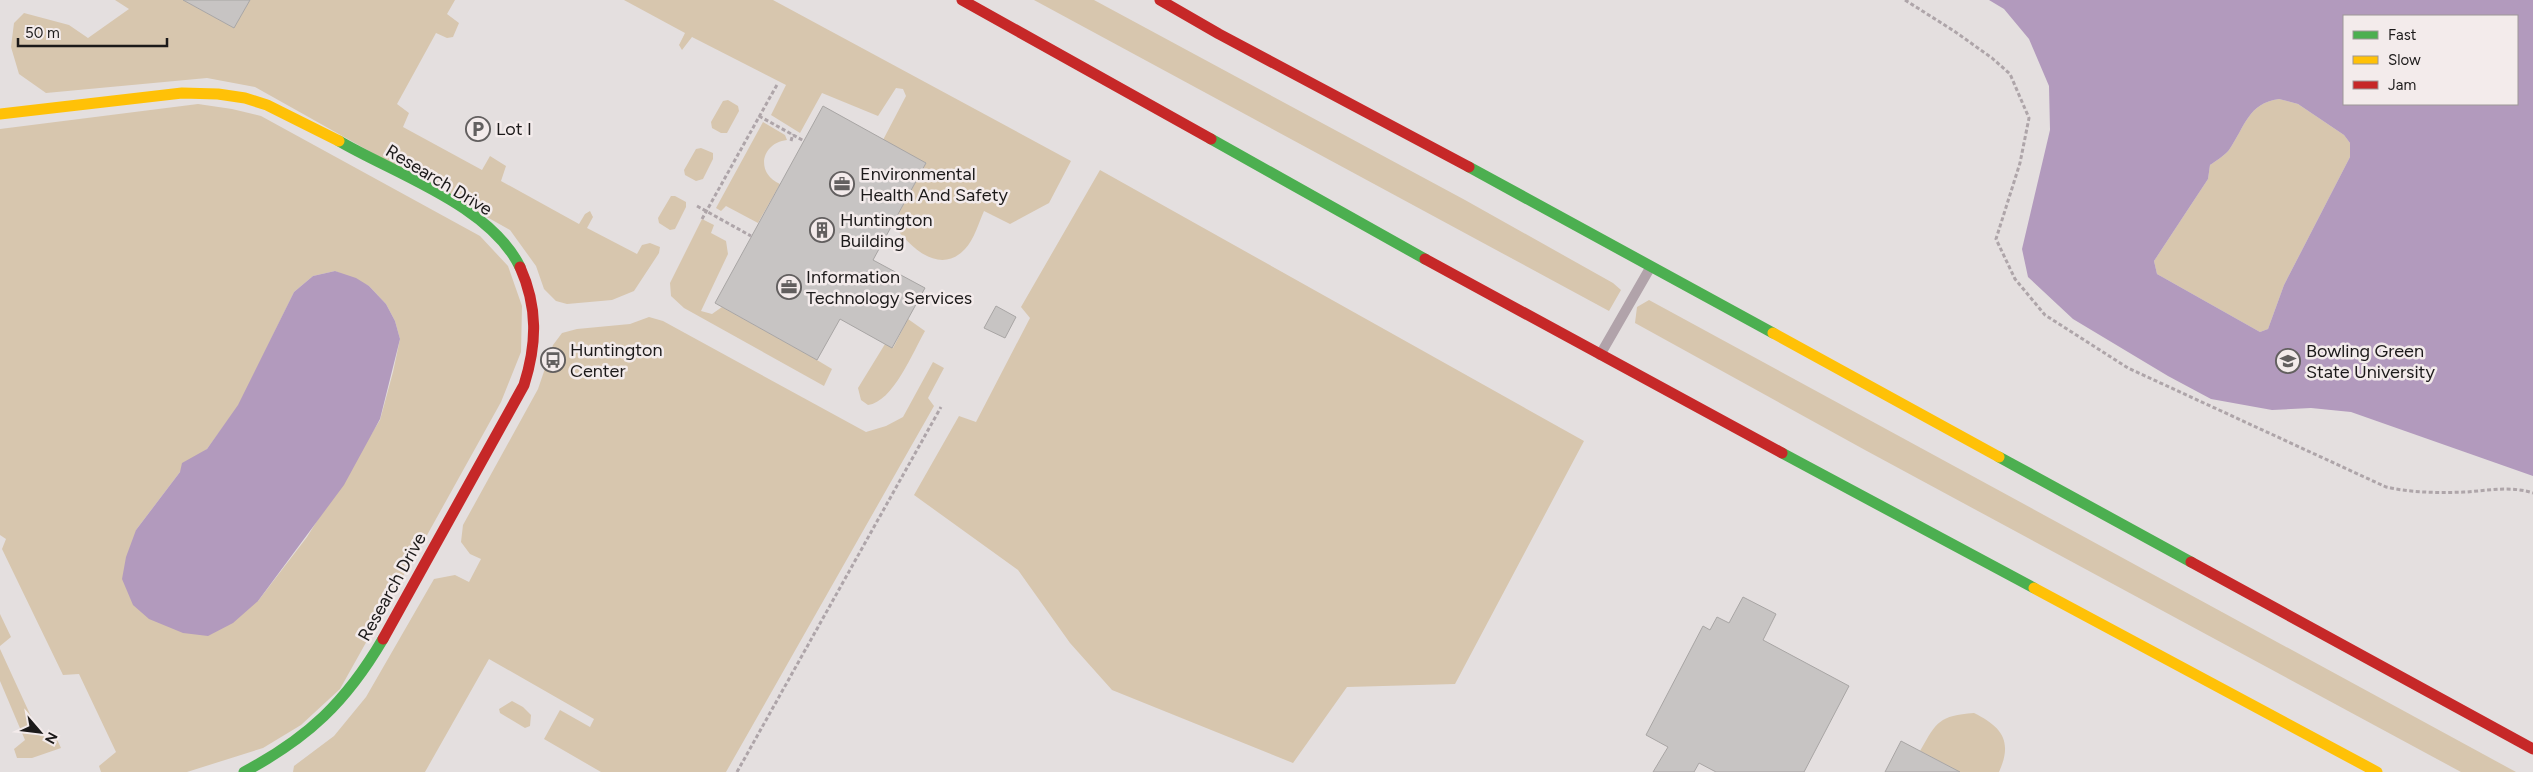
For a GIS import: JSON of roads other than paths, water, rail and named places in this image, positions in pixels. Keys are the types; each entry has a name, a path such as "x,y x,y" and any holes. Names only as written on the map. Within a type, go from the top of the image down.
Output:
{"main road":[{"path":"962,0 1600,356 2377,772"},
{"path":"1160,0 1219,34 1361,108 1650,268 2533,749"},
{"name":"Research Drive","path":"0,114 182,93 212,93 255,100 290,115 475,218 508,247 529,285 536,328 529,371 524,384 370,662 346,695 312,731 289,749 244,772"}],"lane":[{"path":"1600,356 1650,268"}],"place":[{"name":"Lot I","path":"478,129"},
{"name":"Environmental Health And Safety","path":"842,184"},
{"name":"Huntington Building","path":"822,230"},
{"name":"Information Technology Services","path":"789,287"},
{"name":"Huntington Center","path":"553,360"},
{"name":"Bowling Green State University","path":"2288,361"}]}
